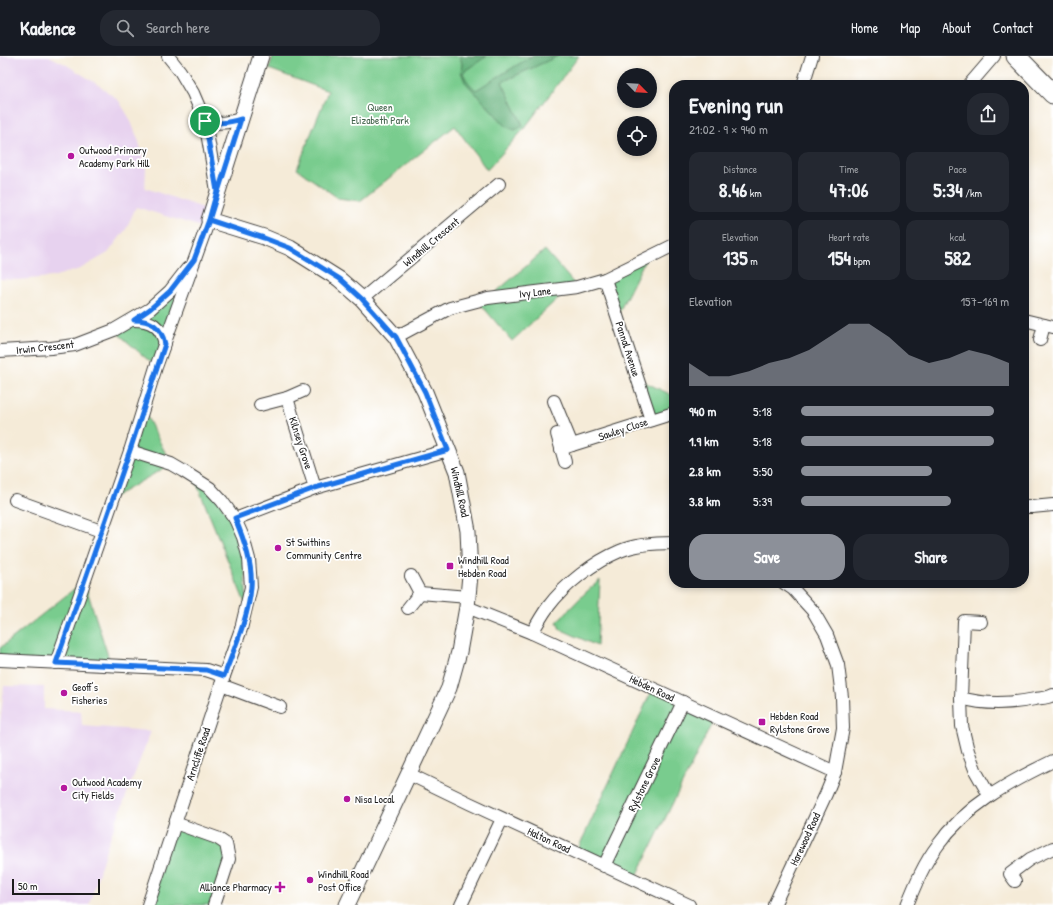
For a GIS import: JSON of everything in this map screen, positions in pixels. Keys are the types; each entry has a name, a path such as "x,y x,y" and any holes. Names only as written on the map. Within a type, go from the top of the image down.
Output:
{"main road":[{"path":"1016,56 1048,89"},
{"path":"1025,56 1048,89"}],"street":[{"path":"168,56 180,71 193,93 205,121 217,191"},
{"path":"56,663 209,220 261,56"},
{"path":"805,80 812,56"},
{"path":"973,80 994,56"},
{"path":"205,121 217,124 241,119"},
{"name":"Windhill Crescent","path":"362,299 500,184"},
{"name":"Windhill Road","path":"209,220 290,248 340,279 362,299 396,337 425,392 457,472 468,531 470,575 460,652 449,688 410,774 347,905"},
{"name":"Ivy Lane","path":"396,337 450,308 477,300 568,289 605,279 669,247"},
{"name":"Irwin Crescent","path":"0,351 75,345 114,330 134,320 150,309 170,291 194,260"},
{"name":"Pannal Avenue","path":"605,279 651,420"},
{"path":"134,320 143,320 157,327 163,334 165,344"},
{"path":"1029,321 1048,326 1040,340"},
{"path":"260,405 287,398 302,391"},
{"name":"Kilnsey Grove","path":"287,398 315,488"},
{"path":"554,401 567,447 565,462"},
{"name":"Sawley Close","path":"567,447 669,414"},
{"path":"557,434 567,447"},
{"name":"Arncliffe Road","path":"130,450 170,464 194,477 210,488 222,501 235,518 243,537 249,559 251,587 241,629 222,681 148,905"},
{"path":"235,518 315,488 448,450"},
{"path":"15,500 101,531"},
{"path":"1029,508 1053,505"},
{"path":"532,633 548,606 570,584 592,566 621,550 653,544 669,543"},
{"path":"411,576 420,593"},
{"name":"Harewood Road","path":"774,905 835,772 844,728 838,665 827,635 813,611 792,588"},
{"path":"420,593 467,602"},
{"path":"408,608 420,593"},
{"name":"Hebden Road","path":"467,602 835,772"},
{"path":"981,622 964,621 961,698 962,726 968,751 976,772 989,795"},
{"path":"0,660 206,670 222,681 280,707"},
{"path":"961,698 973,702 1002,704 1028,701 1053,695"},
{"name":"Rylstone Grove","path":"604,866 683,702"},
{"path":"907,905 917,881 937,846 962,817 989,795 1023,775 1053,761"},
{"name":"Halton Road","path":"410,774 502,819 689,905"},
{"path":"461,905 502,819"},
{"path":"175,823 217,838 226,844 229,859 214,905"},
{"path":"1015,881 1010,874 1030,859 1053,848"}],"shaded area":[{"name":"Outwood Primary Academy Park Hill","path":"0,56 49,56 99,85 119,101 130,119 139,142 146,169 145,188 209,210 201,227 136,207 126,229 108,253 80,269 52,277 17,280 0,279"},
{"name":"Outwood Academy City Fields","path":"4,686 44,687 44,709 81,711 82,726 151,731 107,846 89,905 0,905 0,724"}],"green space":[{"name":"Queen Elizabeth Park","path":"273,56 579,56 523,130 487,170 455,126 360,201 338,198 297,169 328,91 269,69"},
{"path":"460,56 487,56 463,72 468,82 476,90 532,56 558,56 502,82 523,126 515,130 507,127 465,82 461,72 462,64"},
{"path":"545,250 577,287 568,289 512,341 477,300 489,298"},
{"path":"194,260 156,367 114,330 134,320"},
{"path":"645,260 617,316 605,279"},
{"path":"638,379 669,394 669,415 651,420"},
{"path":"143,409 171,464 114,497"},
{"path":"194,477 210,488 243,537 247,608"},
{"path":"600,580 597,646 560,629 557,622"},
{"path":"84,581 111,665 0,660 0,648"},
{"path":"653,688 715,717 635,880 576,853"},
{"path":"175,823 217,838 228,853 214,905 148,905"}],"place":[{"name":"Outwood Primary Academy Park Hill","path":"71,156"},
{"name":"St Swithins Community Centre","path":"278,548"},
{"name":"Windhill Road Hebden Road","path":"450,566"},
{"name":"Geoff's Fisheries","path":"64,693"},
{"name":"Hebden Road Rylstone Grove","path":"762,722"},
{"name":"Outwood Academy City Fields","path":"64,788"},
{"name":"Nisa Local","path":"347,799"},
{"name":"Windhill Road Post Office","path":"310,880"},
{"name":"Alliance Pharmacy","path":"280,887"}],"route":[{"path":"205,121 217,124 241,119 209,220 290,248 340,279 362,299 396,337 425,392 448,450 315,488 235,518 243,537 249,559 251,587 241,629 224,676 206,670 56,663 165,344 163,334 157,327 143,320 134,320 150,309 170,291 194,260 209,220 217,191 205,121"}]}
